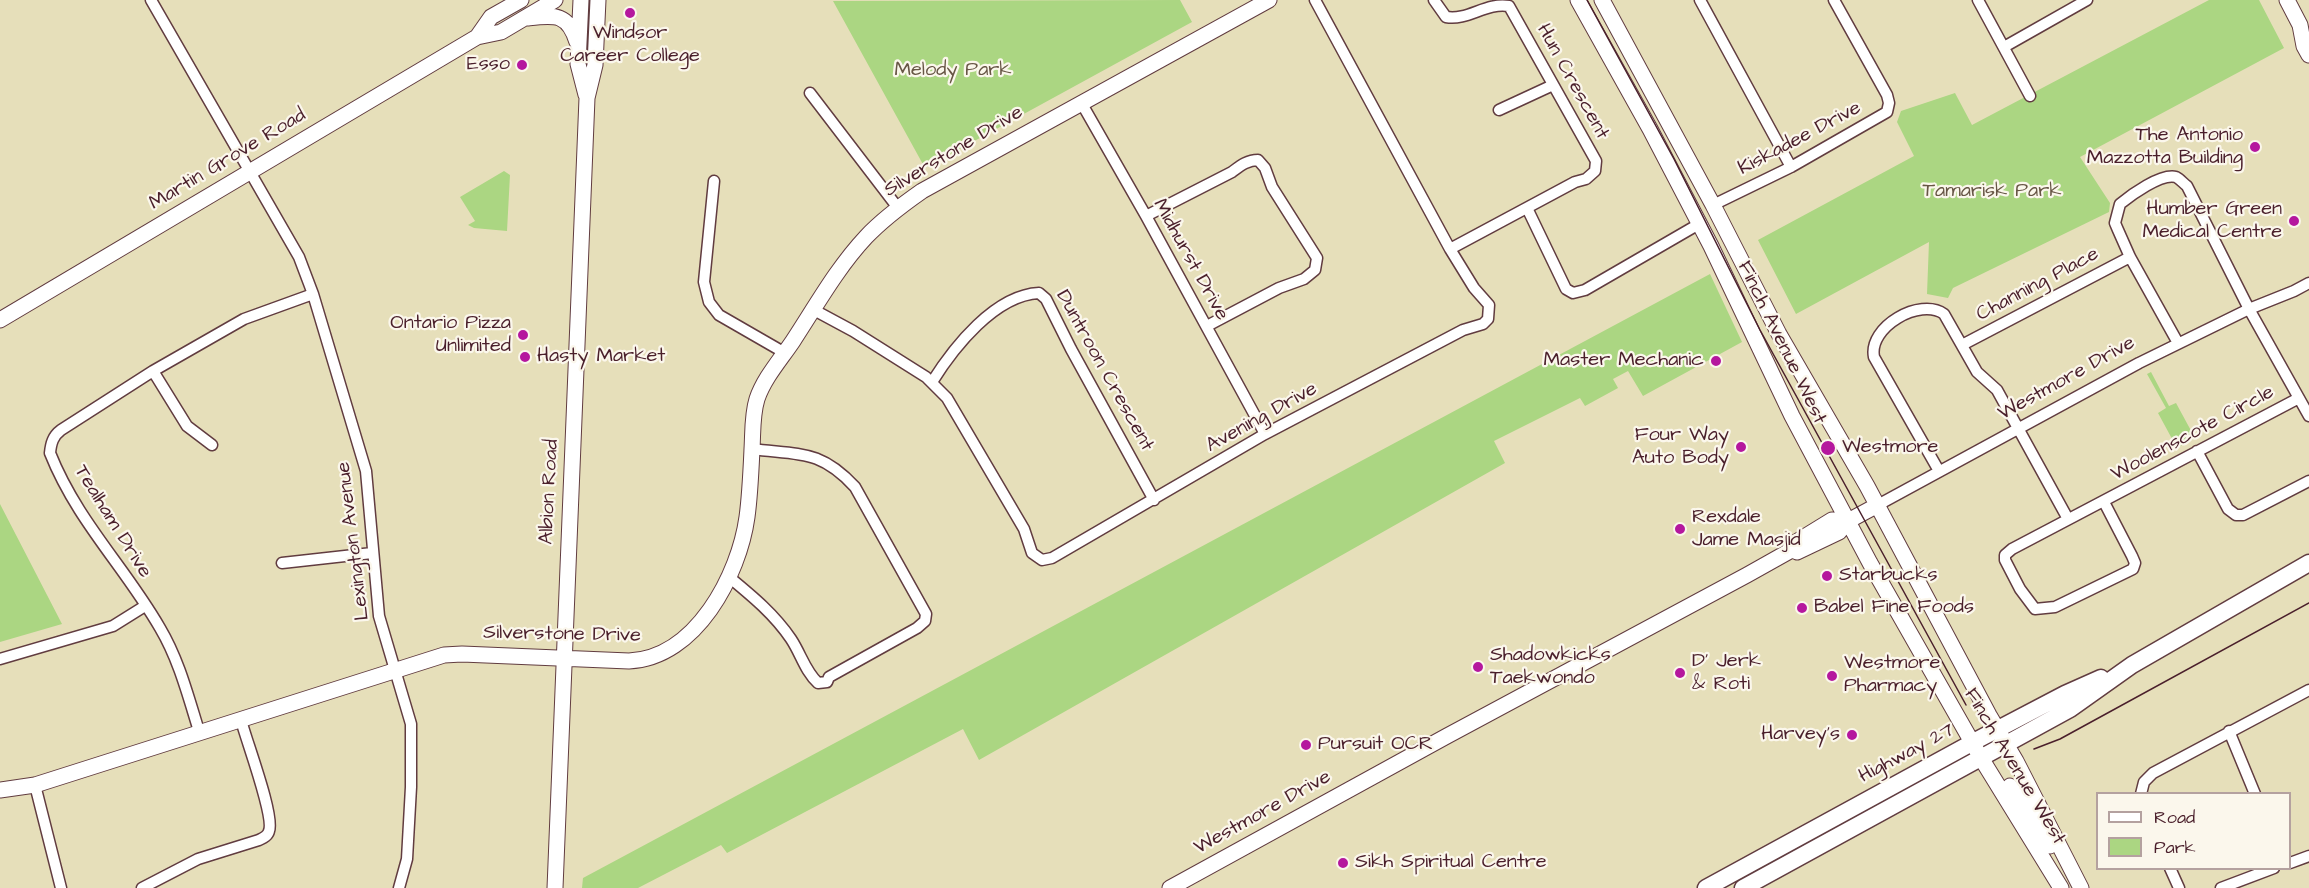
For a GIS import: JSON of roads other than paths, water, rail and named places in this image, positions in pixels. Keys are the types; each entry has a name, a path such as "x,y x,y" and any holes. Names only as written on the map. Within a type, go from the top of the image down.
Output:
{"main road":[{"name":"Martin Grove Road","path":"477,37 491,17 521,0"},
{"name":"Martin Grove Road","path":"0,320 477,37 501,32 555,0"},
{"name":"Albion Road","path":"581,0 578,64 587,98"},
{"name":"Albion Road","path":"555,888 587,98 595,65 598,0"},
{"name":"Silverstone Drive","path":"0,790 35,785 199,731 444,656 462,654 636,661 669,650 694,631 729,577 738,557 745,531 752,434 757,400 841,268 864,238 898,208 922,191 1269,0"},
{"name":"Finch Avenue West","path":"1578,0 1650,129 1792,416 1870,563 2061,888"},
{"name":"Finch Avenue West","path":"1602,0 1713,205 1779,334 1856,466 2006,744 2080,887"},
{"path":"2287,0 2305,29 2304,45 2309,55"},
{"path":"522,19 550,16 563,19 572,28 578,45"},
{"name":"Westmore Drive","path":"1170,888 1788,552 1797,552 1839,532 1848,521 1876,506"},
{"name":"Highway 27","path":"1743,888 2070,709 2132,665 2309,563"},
{"name":"Highway 27","path":"1706,888 2065,693 2132,665"},
{"name":"Finch Avenue West","path":"1985,756 2080,887"}],"street":[{"name":"Lexington Avenue","path":"151,0 299,257 314,294 366,471 379,616 411,724 406,859 399,888"},
{"name":"Avening Drive","path":"814,310 853,331 932,382 947,398 1024,529 1032,553 1042,560 1052,558 1265,434 1463,330 1483,324 1488,319 1489,305 1474,288 1450,249 1315,0"},
{"name":"Hun Crescent","path":"1434,0 1446,17 1455,19 1497,4 1509,6 1596,161 1594,171 1586,178 1450,249"},
{"path":"1700,0 1791,167"},
{"name":"Kiskadee Drive","path":"1713,205 1791,167 1877,120 1887,112 1889,103 1882,86 1834,0"},
{"path":"1978,0 2030,96"},
{"path":"2004,47 2087,0"},
{"path":"1499,110 1553,85"},
{"path":"810,93 898,208"},
{"name":"Midhurst Drive","path":"1082,104 1265,434"},
{"path":"1146,216 1251,160 1258,160 1265,168 1272,187 1317,258 1315,270 1304,279 1279,288 1207,326"},
{"path":"2178,343 2130,257 2115,223 2120,204 2158,180 2169,176 2178,178 2187,186 2249,309 2309,416"},
{"path":"714,182 704,282 709,302 719,315 785,353"},
{"path":"1527,208 1566,289 1573,293 1585,290 1699,224"},
{"name":"Channing Place","path":"1962,345 2130,257"},
{"name":"Westmore Drive","path":"1876,506 2178,343 2309,283"},
{"name":"Duntroon Crescent","path":"932,382 959,341 979,324 1005,304 1028,293 1040,292 1050,304 1071,349 1154,500"},
{"name":"Tealham Drive","path":"199,731 172,650 146,606 96,538 68,494 51,453 51,446 56,433 153,371 244,319 314,294"},
{"path":"1939,471 1874,357 1872,348 1876,336 1882,329 1906,314 1923,309 1944,314 1977,372 1997,390 2068,519"},
{"path":"153,371 187,426 212,445"},
{"name":"Woolenscote Circle","path":"2104,502 2132,556 2135,563 2133,569 2055,607 2035,609 2020,589 2005,560 2005,555 2012,549 2299,398"},
{"path":"729,577 774,616 791,639 808,672 818,683 827,682 829,677 917,628 925,621 926,614 855,487 842,473 826,461 803,453 752,449"},
{"path":"2197,451 2228,509 2236,515 2243,515 2309,481"},
{"path":"282,564 372,553"},
{"path":"0,659 112,626 146,606"},
{"path":"2142,792 2144,782 2154,773 2309,690"},
{"path":"142,888 198,860 259,840 269,831 269,813 241,720"},
{"path":"2229,731 2254,792"},
{"path":"35,785 61,888"},
{"path":"2291,862 2309,856"},
{"path":"2171,870 2179,888"},
{"path":"2221,888 2269,870"}],"tram line":[{"path":"1587,0 1674,159 1760,330 1966,705"},
{"path":"2034,749 2060,739 2309,603"}],"place":[{"name":"Windsor Career College","path":"630,13"},
{"name":"Esso","path":"522,65"},
{"name":"The Antonio Mazzotta Building","path":"2255,147"},
{"name":"Humber Green Medical Centre","path":"2294,221"},
{"name":"Ontario Pizza Unlimited","path":"523,335"},
{"name":"Hasty Market","path":"525,357"},
{"name":"Master Mechanic","path":"1716,361"},
{"name":"Four Way Auto Body","path":"1741,447"},
{"name":"Westmore","path":"1828,448"},
{"name":"Rexdale Jame Masjid","path":"1680,529"},
{"name":"Starbucks","path":"1827,576"},
{"name":"Babel Fine Foods","path":"1802,608"},
{"name":"Shadowkicks Taekwondo","path":"1478,667"},
{"name":"D' Jerk & Roti","path":"1680,673"},
{"name":"Westmore Pharmacy","path":"1832,676"},
{"name":"Harvey's","path":"1852,735"},
{"name":"Pursuit OCR","path":"1306,745"},
{"name":"Sikh Spiritual Centre","path":"1343,863"}],"park label":[{"name":"Melody Park","path":"953,71"},
{"name":"Tamarisk Park","path":"1992,192"}]}
